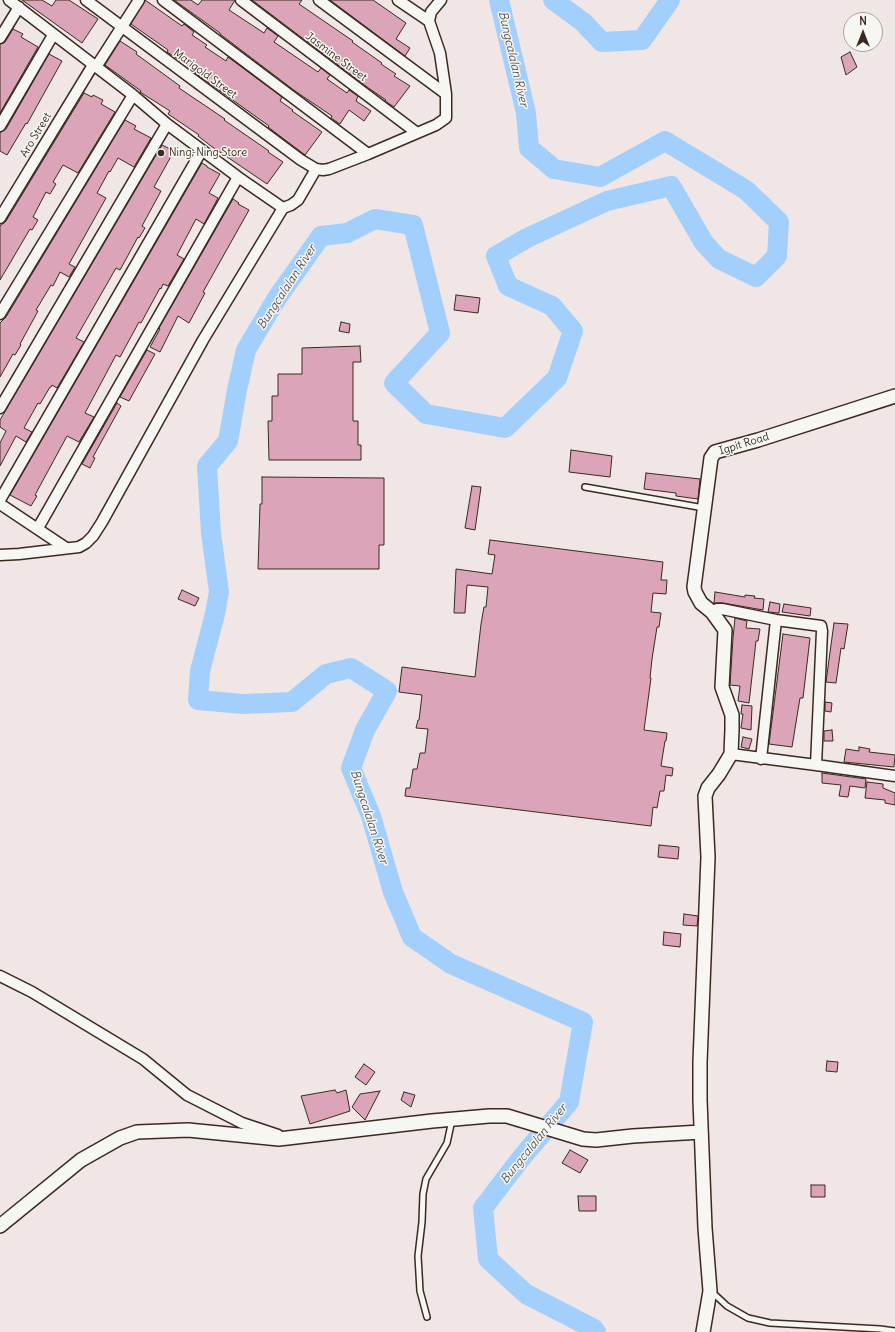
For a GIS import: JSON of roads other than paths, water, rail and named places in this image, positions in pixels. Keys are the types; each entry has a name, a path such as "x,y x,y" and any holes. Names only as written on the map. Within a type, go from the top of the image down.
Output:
{"street":[{"path":"9,0 133,95 167,124 238,177 283,208"},
{"name":"Marigold Street","path":"86,0 313,168"},
{"name":"Aro Street","path":"0,218 138,0"},
{"path":"163,0 368,154"},
{"name":"Jasmine Street","path":"241,0 417,133"},
{"path":"319,0 446,94"},
{"path":"398,0 429,21"},
{"path":"0,555 79,547 93,536 203,340 283,208 292,206 298,200 313,168 329,169 436,125 446,118 446,94 440,53 429,21 431,12 441,0"},
{"path":"0,38 18,7"},
{"path":"0,126 54,35"},
{"path":"0,314 133,95"},
{"path":"0,408 167,124"},
{"path":"0,500 202,150"},
{"path":"38,528 238,177"},
{"name":"Igpit Road","path":"712,612 701,603 697,596 694,586 694,579 711,458 715,452 758,440 895,396"},
{"path":"0,504 66,548"},
{"path":"702,1332 710,1291 705,1228 700,1062 708,857 706,796 708,788 719,774 731,754 732,715 722,687 725,630 712,612 717,609 722,609 776,620 821,626 816,765"},
{"path":"761,759 776,620"},
{"path":"731,754 895,776"},
{"path":"0,976 32,992 143,1059 187,1095 242,1123 286,1138"},
{"path":"0,1226 81,1160 120,1138 137,1132 188,1130 265,1138 286,1138 452,1119 507,1116 583,1139 608,1139 701,1132"}],"lane":[{"path":"585,487 704,508"},
{"path":"427,1316 420,1291 418,1256 422,1222 423,1194 426,1179 447,1143 452,1119"},
{"path":"710,1291 727,1306 748,1318 770,1323 895,1331"}],"waterway":[{"name":"Bungcalalan River","path":"499,0 526,113 529,148 554,169 600,177 665,141 746,190 779,222 777,256 756,277 719,259 704,243 671,186 607,201 527,238 496,256 508,286 552,306 573,331 557,378 505,428 426,414 394,383 440,333 413,225 375,219 347,233 321,236 277,298 246,350 228,441 207,466 211,533 219,592 215,614 200,671 198,700 243,704 292,702 326,674 351,668 387,691 365,730 351,768 371,816 393,892 412,937 451,964 583,1022 569,1102 522,1157 483,1208 488,1259 526,1294 594,1329 596,1332"},
{"name":"Bungcalalan River","path":"553,0 583,22 602,42 642,40 670,0"}],"place":[{"name":"Ning-Ning Store","path":"161,153"}]}
